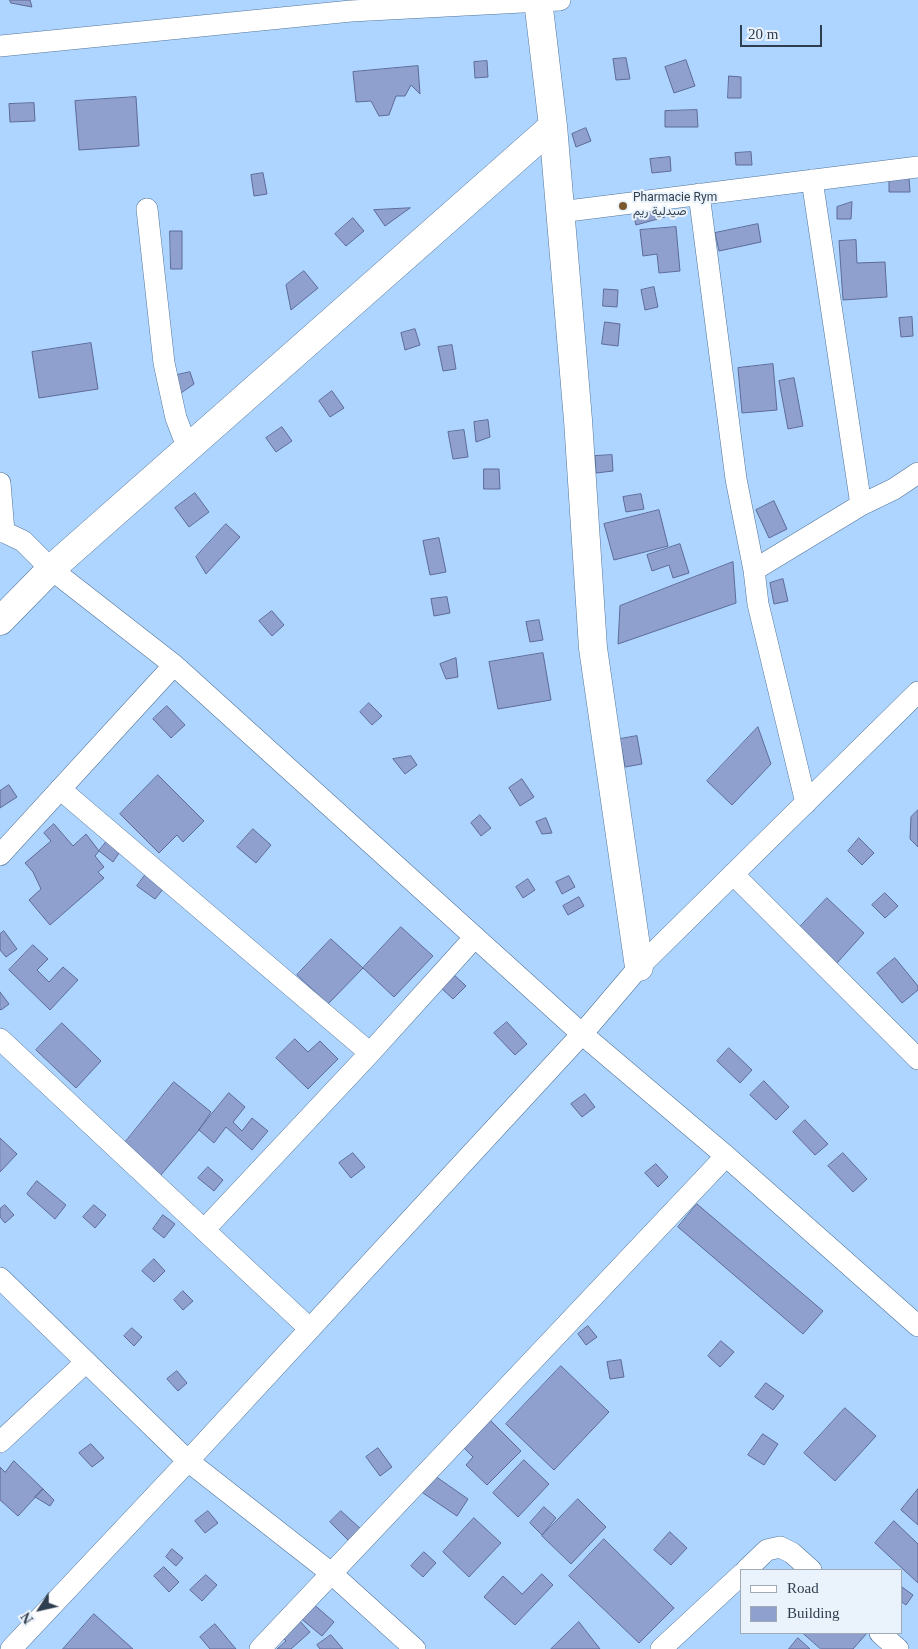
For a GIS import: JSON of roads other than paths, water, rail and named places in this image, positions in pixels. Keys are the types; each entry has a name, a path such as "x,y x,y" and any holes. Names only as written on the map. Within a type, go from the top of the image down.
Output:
{"street":[{"path":"538,0 553,126 578,420 593,648 639,967"},
{"path":"0,46 351,6 560,0"},
{"path":"0,621 51,569 553,126"},
{"path":"560,212 918,167"},
{"path":"812,180 861,505"},
{"path":"699,194 736,479 754,570 758,604 806,803"},
{"path":"147,209 164,363 176,418 188,448"},
{"path":"754,570 861,505 894,490 918,473"},
{"path":"0,483 2,532 23,541 51,569 174,666 582,1034 726,1156 918,1326"},
{"path":"0,855 174,666"},
{"path":"11,1649 188,1461 582,1034 639,967 918,692"},
{"path":"60,789 370,1053"},
{"path":"733,874 918,1059"},
{"path":"204,1230 370,1053 475,937"},
{"path":"0,1039 310,1329"},
{"path":"260,1649 726,1156"},
{"path":"0,1278 188,1461 331,1573 415,1649"},
{"path":"0,1442 86,1362"},
{"path":"747,1569 767,1550 780,1547 792,1553 810,1569"},
{"path":"661,1649 740,1576"},
{"path":"881,1634 898,1649"}],"place":[{"name":"Pharmacie Rym صيدلية ريم","path":"623,206"}]}
